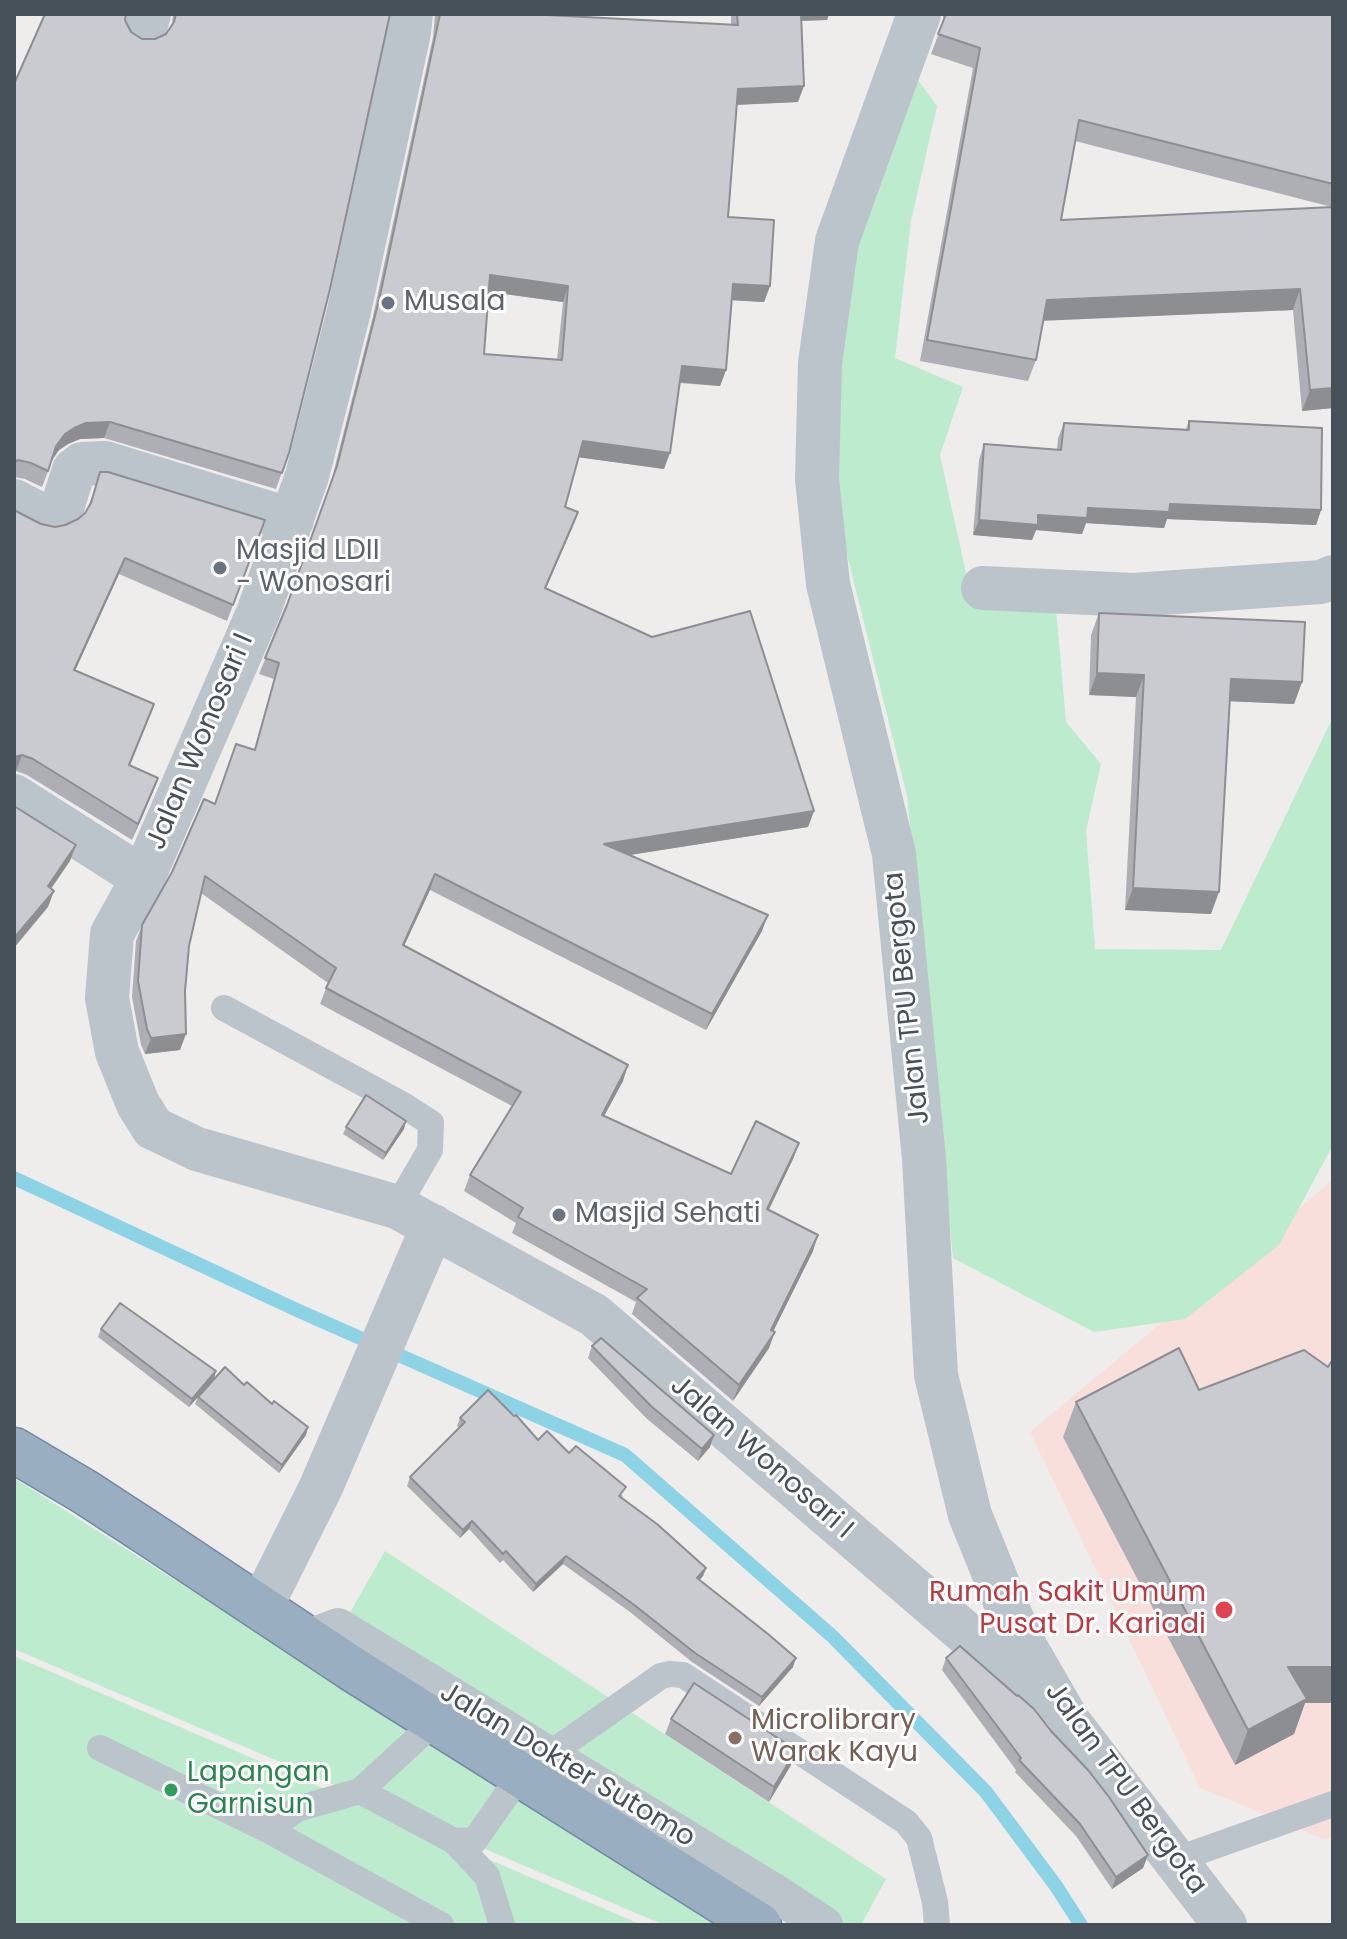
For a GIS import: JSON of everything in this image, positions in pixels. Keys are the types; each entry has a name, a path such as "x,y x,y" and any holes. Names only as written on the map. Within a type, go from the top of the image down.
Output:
{"highway":[{"name":"Jalan Dokter Sutomo","path":"14,1450 85,1492 436,1721 534,1764 759,1925"}],"street":[{"name":"Jalan Wonosari I","path":"411,14 349,311 307,476 258,613 143,878 112,934 107,998 117,1052 138,1104 153,1128 197,1149 417,1228 594,1315 1068,1721"},
{"name":"Jalan TPU Bergota","path":"919,14 837,241 820,363 817,479 828,584 894,854 924,1159 936,1375 970,1515 1019,1636 1068,1721 1225,1925"},
{"path":"14,501 47,518 55,517 61,511 74,470 82,464 105,463 292,520"},
{"path":"983,588 1133,595 1321,582 1333,577"},
{"path":"14,796 143,878"},
{"path":"261,1607 321,1487 417,1228"},
{"name":"Jalan Dokter Sutomo","path":"306,1639 338,1627 534,1764 780,1896 824,1925"}],"lane":[{"path":"224,1008 431,1123 430,1150 417,1228"},
{"path":"454,1841 475,1840 534,1764 661,1676 683,1675 906,1822 919,1838 935,1902 937,1925"},
{"path":"268,1830 297,1809 360,1791 436,1721"},
{"path":"100,1748 268,1830 441,1925"},
{"path":"360,1791 454,1841 487,1876 502,1925"},
{"path":"1175,1860 1333,1804"}],"shaded area":[{"name":"Rumah Sakit Umum Pusat Dr. Kariadi","path":"1333,1180 1333,1838 1324,1839 1200,1788 1030,1432"}],"green space":[{"path":"915,76 937,106 911,221 895,358 963,387 940,455 966,573 1056,609 1066,722 1101,764 1086,831 1095,949 1221,950 1333,717 1333,1145 1279,1245 1185,1319 1094,1332 953,1258 907,795 830,486 831,239"},
{"path":"14,1478 719,1925 664,1925 14,1649"},
{"path":"385,1551 886,1879 861,1925 801,1925 336,1637"},
{"name":"Lapangan Garnisun","path":"14,1656 642,1925 14,1925"}],"building":[{"path":"45,14 126,14 125,20 131,32 142,39 155,39 166,34 176,14 390,14 330,289 282,473 110,422 86,423 65,434 56,446 48,471 31,463 14,462 14,84"},
{"path":"440,14 528,14 738,25 737,14 801,14 804,86 738,89 728,217 774,220 770,286 733,284 726,370 682,366 670,453 583,441 565,507 578,512 545,588 652,637 750,611 814,811 604,844 768,915 712,1014 435,874 403,945 628,1065 602,1115 731,1174 756,1121 799,1143 767,1209 818,1235 771,1330 775,1332 739,1385 637,1298 647,1289 518,1217 523,1208 470,1175 521,1092 326,988 336,968 205,876 189,946 185,991 186,1034 151,1038 147,1029 138,981 142,925 172,872 204,799 215,804 236,744 255,750 279,663 265,658 337,466 379,300","holes":["490,275 568,286 562,360 484,354"]},
{"path":"946,14 1333,14 1333,184 1079,120 1061,220 1333,207 1333,388 1310,390 1300,289 1047,300 1036,360 927,340 980,48 938,34"},
{"path":"1189,421 1322,428 1321,510 1170,504 1169,512 1088,508 1087,518 1038,515 1038,525 979,520 984,444 1061,450 1064,423 1189,430"},
{"path":"100,472 265,520 233,605 125,558 74,670 154,704 129,765 158,778 138,824 33,759 22,755 14,757 14,510 41,524 55,527 65,525 85,513"},
{"path":"1099,613 1305,622 1302,682 1231,679 1219,892 1133,888 1144,675 1097,673"},
{"path":"14,806 76,845 48,886 54,891 14,938"},
{"path":"366,1095 406,1121 386,1153 346,1127"},
{"path":"120,1303 216,1371 192,1399 101,1329"},
{"path":"601,1338 714,1435 702,1449 651,1406 592,1346"},
{"path":"1179,1348 1199,1390 1304,1350 1328,1367 1333,1359 1333,1667 1288,1667 1307,1699 1248,1730 1076,1402"},
{"path":"225,1367 244,1385 247,1382 272,1404 274,1401 308,1427 282,1465 198,1397"},
{"path":"488,1390 538,1440 547,1431 569,1453 576,1446 626,1487 619,1496 657,1524 706,1568 697,1578 796,1658 762,1697 695,1653 566,1556 536,1584 506,1551 503,1554 472,1521 463,1530 410,1477 465,1422 460,1418"},
{"path":"960,1646 1034,1709 1088,1770 1148,1855 1116,1877 1080,1824 1019,1760 1021,1758 946,1658"},
{"path":"694,1683 796,1750 774,1787 671,1719"}],"waterway":[{"path":"14,1178 299,1311 625,1455 832,1636 986,1792 1081,1925"}],"place":[{"name":"Musala","path":"388,303"},
{"name":"Masjid LDII - Wonosari","path":"220,568"},
{"name":"Masjid Sehati","path":"559,1215"},
{"name":"Rumah Sakit Umum Pusat Dr. Kariadi","path":"1224,1610"},
{"name":"Microlibrary Warak Kayu","path":"735,1738"},
{"name":"Lapangan Garnisun","path":"171,1790"}]}
